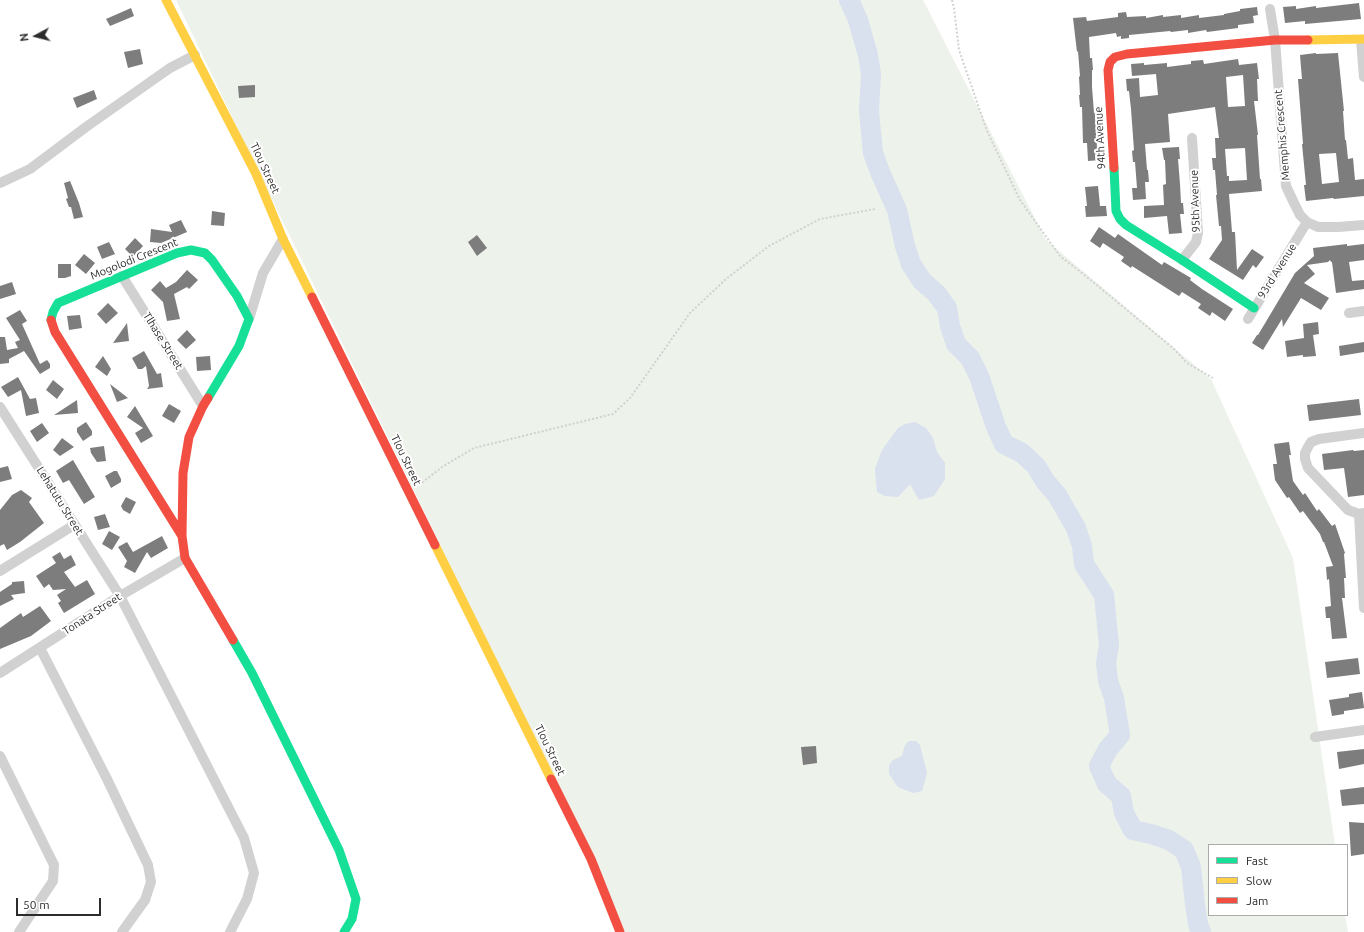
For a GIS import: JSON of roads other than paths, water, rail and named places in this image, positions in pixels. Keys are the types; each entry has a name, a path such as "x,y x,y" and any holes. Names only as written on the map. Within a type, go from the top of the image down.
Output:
{"street":[{"name":"Tlou Street","path":"166,0 256,174 283,239 591,859 620,932"},
{"name":"Memphis Crescent","path":"1270,9 1275,40 1286,186 1300,215 1307,222"},
{"path":"1275,40 1363,39 1364,77"},
{"name":"94th Avenue","path":"1254,308 1126,225 1120,219 1116,211 1108,70 1110,62 1115,57 1127,54 1275,40"},
{"path":"0,183 30,169 86,127 170,68 194,55"},
{"name":"95th Avenue","path":"1182,260 1196,242 1198,233 1192,138"},
{"path":"1307,222 1318,227 1364,225"},
{"name":"93rd Avenue","path":"1248,319 1307,222"},
{"path":"249,319 263,273 283,239"},
{"name":"Mogolodi Crescent","path":"182,536 54,332 51,320 58,303 177,253 191,250 205,253 212,260 237,296 249,319 239,346 203,406 189,437 183,473 182,536 185,558"},
{"name":"Tlhase Street","path":"122,276 203,406"},
{"path":"1348,313 1364,311"},
{"name":"Lehatutu Street","path":"0,407 120,596 244,838 254,873 247,899 230,932"},
{"path":"1364,433 1319,439 1311,442 1305,453 1308,468 1348,510 1362,514 1364,608"},
{"path":"0,572 74,525"},
{"path":"185,558 252,673 339,850 356,898 352,919 344,932"},
{"name":"Tonata Street","path":"0,673 120,596 185,558"},
{"path":"40,648 107,779 148,865 151,882 145,900 122,932"},
{"path":"1315,737 1364,730"},
{"path":"0,756 54,865 53,881 19,932"}],"waterway":[{"path":"849,0 858,20 868,55 871,74 869,111 873,153 897,210 905,246 911,264 922,281 936,293 947,308 950,326 956,344 970,358 979,376 996,427 1004,444 1022,453 1036,466 1045,481 1057,495 1076,528 1082,546 1084,564 1104,595 1109,645 1106,663 1108,681 1114,698 1120,735 1108,749 1099,766 1107,784 1121,796 1124,813 1133,830 1169,840 1184,850 1191,867 1195,905 1201,932"}]}
